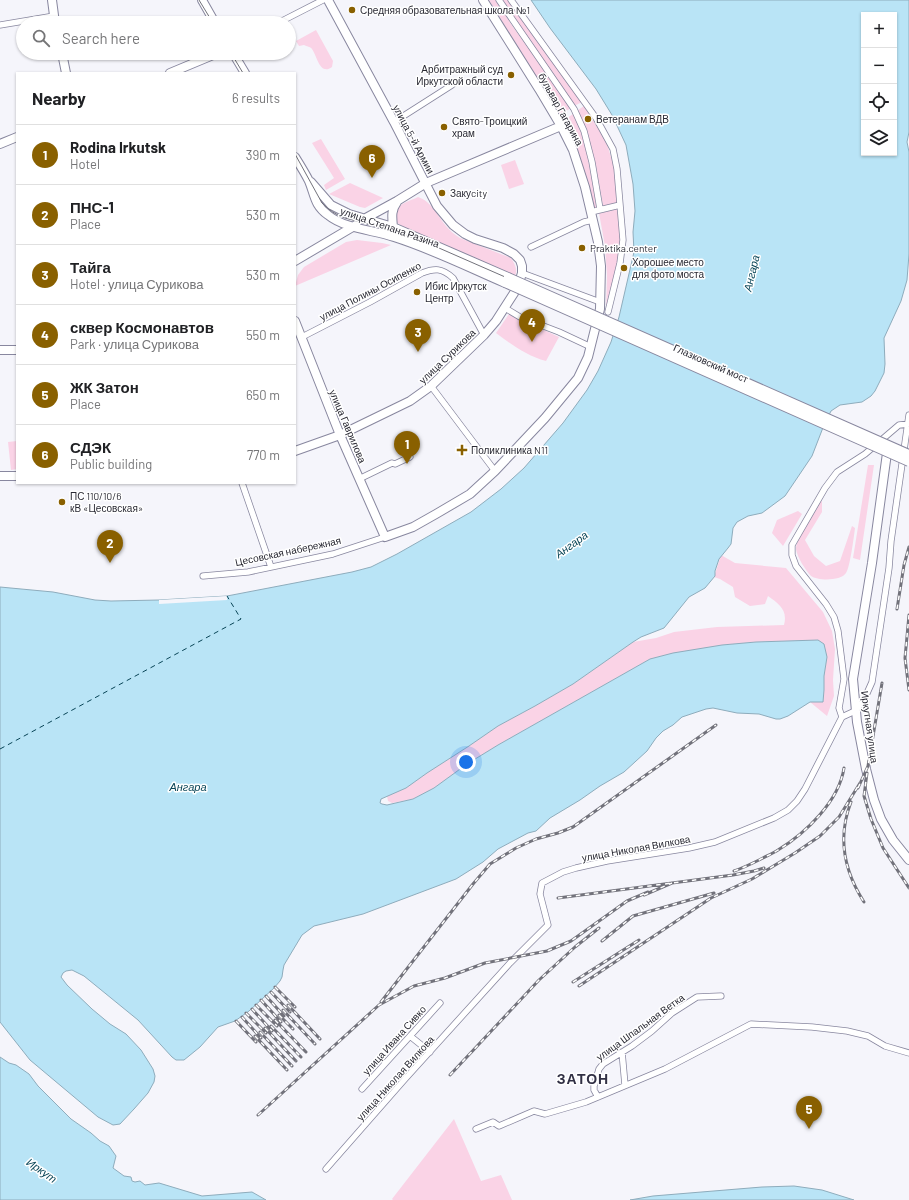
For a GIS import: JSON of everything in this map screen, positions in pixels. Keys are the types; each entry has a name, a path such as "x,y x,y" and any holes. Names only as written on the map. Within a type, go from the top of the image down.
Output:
{"main road":[{"path":"52,0 54,16"},
{"path":"202,0 211,16"},
{"name":"улица 5-й Армии","path":"328,0 394,122 437,206 453,225 465,234 475,239 503,248 514,254 520,260 522,273"},
{"name":"бульвар Гагарина","path":"483,0 561,126 573,150 585,187 598,242 601,266 600,306"},
{"path":"63,60 66,72"},
{"path":"172,72 201,60"},
{"path":"237,60 244,72"},
{"path":"296,261 353,226 368,220 426,183 561,126"},
{"path":"0,144 16,136"},
{"name":"улица Степана Разина","path":"296,159 309,180 331,205 349,214 393,227 506,280"},
{"name":"улица Степана Разина","path":"309,180 315,201 328,215 337,220 420,246 506,280"},
{"path":"393,227 392,212 397,201"},
{"name":"улица Сурикова","path":"296,451 340,435 410,401 431,386 484,335 505,308 519,283 522,273"},
{"name":"Глазковский мост","path":"506,280 909,462"},
{"name":"Глазковский мост","path":"506,280 909,454"},
{"name":"Цесовская набережная","path":"385,537 413,527 470,494 495,471 545,418 578,378 588,357 600,306"},
{"name":"улица Гаврилова","path":"296,323 340,435 385,537"},
{"path":"0,350 16,350"},
{"name":"Иркутная улица","path":"887,453 872,563 853,678 856,711 866,769 875,802 893,840 909,860"},
{"path":"0,476 16,476"}],"street":[{"path":"292,16 323,0"},
{"path":"499,0 574,109 584,131 592,162 600,210"},
{"path":"511,0 596,118 613,149 617,169 623,240 620,263 608,312"},
{"path":"0,25 16,24"},
{"path":"394,122 452,85"},
{"path":"530,247 584,222 600,210 620,205"},
{"name":"улица Полины Осипенко","path":"302,337 422,273 438,269 448,273 453,278 484,335"},
{"path":"522,273 600,306"},
{"path":"505,308 520,317 559,332 591,347"},
{"path":"431,386 495,471"},
{"path":"908,424 899,425 865,454 837,472 825,488 792,545 792,555 796,566 826,604 834,617 838,631 844,679 839,708 842,717 856,711 864,700 872,682 889,568 891,541 908,424 909,415"},
{"path":"359,479 392,463 395,464 410,457"},
{"path":"242,484 271,566"},
{"name":"Цесовская набережная","path":"203,576 248,572 333,554 385,537"},
{"name":"улица Николая Вилкова","path":"326,1169 510,963 548,925 540,894 542,883 562,872 607,860 689,848 715,842 774,818 788,810 797,801 805,789 842,717"},
{"name":"улица Шпальная Ветка","path":"598,1097 594,1090 594,1086 602,1064 632,1046 672,1013 697,998 721,996"},
{"name":"улица Ивана Сивко","path":"362,1089 440,1003"},
{"path":"476,1129 493,1122 500,1126 534,1111 545,1114 586,1102 665,1069 751,1024 812,1027 847,1031 868,1036 885,1046 909,1053"},
{"path":"410,1036 430,1052"},
{"path":"622,1052 625,1085"}],"shaded area":[{"path":"489,0 496,0 509,21 571,108 560,115"},
{"path":"500,0 509,0 582,102 574,106"},
{"path":"316,30 333,61 332,67 328,69 325,69 319,64 311,48 304,45 299,46 296,41"},
{"path":"584,106 606,141 615,170 618,204 603,206 596,167 578,110"},
{"path":"573,114 583,135 598,208 594,209 576,149 563,121"},
{"path":"321,139 345,179 326,190 324,185 334,178 312,143"},
{"path":"515,160 524,184 509,189 501,165"},
{"path":"350,183 383,198 365,208 329,194"},
{"path":"418,197 427,202 434,209 448,228 458,237 511,258 516,267 515,276 396,222 396,211 398,208 404,203"},
{"path":"618,209 621,243 606,310 607,275 605,246 599,213"},
{"path":"357,240 391,245 296,286 298,275 304,267 346,242"},
{"path":"509,314 559,337 546,361 526,353 496,333"},
{"path":"16,441 16,469 11,470 8,442"},
{"path":"868,465 874,465 860,560 853,558"},
{"path":"822,501 822,512 805,540 814,556 826,566 840,561 852,526 855,528 852,552 846,573 835,579 819,579 811,576 802,564 796,549 805,526 818,504"},
{"path":"798,511 802,514 783,546 772,533 777,520"},
{"path":"721,555 735,563 786,568 823,612 832,631 835,649 833,680 834,696 827,716 810,702 823,701 824,676 827,657 794,641 722,645 650,659 498,745 467,764 434,788 413,799 392,803 388,801 387,796 406,788 498,726 573,684 633,642 656,638 674,632 717,627 784,625 784,611 768,596 765,604 750,606 735,597 733,587 714,577"},
{"path":"454,1119 481,1181 501,1175 512,1200 393,1200 392,1199"}],"water":[{"name":"Ангара","path":"531,0 909,0 909,132 907,142 909,152 909,254 907,280 901,301 884,338 884,373 871,396 862,402 840,405 831,411 812,456 785,496 762,513 748,516 737,522 733,528 731,544 719,559 715,576 705,588 689,597 664,628 641,637 573,684 498,726 406,788 381,799 380,803 387,805 413,799 434,788 467,764 498,745 650,659 673,653 722,645 756,642 818,640 824,644 827,657 824,676 823,702 810,702 788,716 780,719 759,714 737,713 713,708 682,717 663,731 647,751 624,772 550,818 536,831 528,833 498,849 483,862 456,879 363,914 314,926 302,935 284,965 280,981 274,988 249,1011 235,1021 218,1027 200,1047 184,1060 176,1060 172,1057 138,1020 84,976 72,970 66,971 61,977 67,985 110,1024 126,1034 141,1050 153,1069 155,1076 154,1082 148,1093 120,1124 113,1125 98,1117 30,1060 0,1022 0,587 53,592 95,600 159,600 227,596 352,572 371,567 397,554 471,512 501,489 524,468 563,423 587,390 598,371 611,342 619,317 634,252 633,232 635,211 633,184 626,145 612,115 596,89"},
{"name":"Иркут","path":"0,1057 29,1074 38,1086 71,1119 109,1146 116,1156 113,1168 124,1176 131,1177 132,1181 140,1181 145,1185 159,1183 202,1196 252,1192 266,1200 0,1200"},
{"path":"794,1186 822,1190 854,1200 630,1200 653,1196 762,1187"}],"pier":[{"path":"227,596 227,600 159,604 159,600"}],"ferry route":[{"path":"0,749 241,619 227,596"}],"tram line":[{"path":"199,0 209,16"},
{"path":"235,60 242,72"},
{"path":"296,156 322,203 330,210 345,218 391,230 423,241 731,376 909,457"}],"railway":[{"path":"897,609 904,565 909,547"},
{"path":"909,615 905,658 909,690"},
{"path":"858,788 868,766 882,683"},
{"path":"381,1002 490,864 516,848 536,839 573,827 716,725"},
{"path":"734,871 776,851 789,843 810,825 820,815 836,792 844,768"},
{"path":"867,773 864,796 871,819 883,848 909,888"},
{"path":"579,986 711,898 752,879 820,836 839,817 860,783"},
{"path":"851,802 844,828 845,854 847,866 857,890 864,902"},
{"path":"558,898 733,875 764,868"},
{"path":"644,895 672,883"},
{"path":"258,1115 379,1005 414,986 445,978 485,963 547,951 571,941 627,901 648,892"},
{"path":"602,941 633,916 714,893"},
{"path":"450,1075 539,980 575,947 599,928"},
{"path":"573,982 639,940"},
{"path":"275,987 295,1007"},
{"path":"271,992 290,1012"},
{"path":"266,996 284,1016"},
{"path":"261,1000 281,1022"},
{"path":"256,1005 277,1026"},
{"path":"288,1005 320,1039"},
{"path":"252,1009 272,1031"},
{"path":"283,1010 315,1044"},
{"path":"246,1013 266,1033"},
{"path":"279,1015 293,1029"},
{"path":"242,1017 261,1038"},
{"path":"275,1020 306,1052"},
{"path":"236,1021 256,1042"},
{"path":"271,1026 301,1057"},
{"path":"265,1028 296,1061"},
{"path":"260,1032 292,1066"},
{"path":"255,1036 287,1070"}],"place":[{"name":"Средняя образовательная школа №1","path":"352,10"},
{"name":"Арбитражный суд Иркутской области","path":"511,75"},
{"name":"Ветеранам ВДВ","path":"588,119"},
{"name":"Свято-Троицкий храм","path":"444,127"},
{"name":"СДЭК","path":"372,178"},
{"name":"Закуcity","path":"442,193"},
{"name":"Praktika.center","path":"582,248"},
{"name":"Хорошее место для фото моста","path":"624,268"},
{"name":"Ибис Иркутск Центр","path":"417,292"},
{"name":"сквер Космонавтов","path":"532,342"},
{"name":"Тайга","path":"418,352"},
{"name":"Поликлиника N11","path":"462,450"},
{"name":"Rodina Irkutsk","path":"407,464"},
{"name":"ПС 110/10/6 кВ «Цесовская»","path":"62,502"},
{"name":"ПНС-1","path":"110,563"},
{"name":"ЖК Затон","path":"809,1129"}],"district":[{"name":"ЗАТОН","path":"583,1078"}]}
